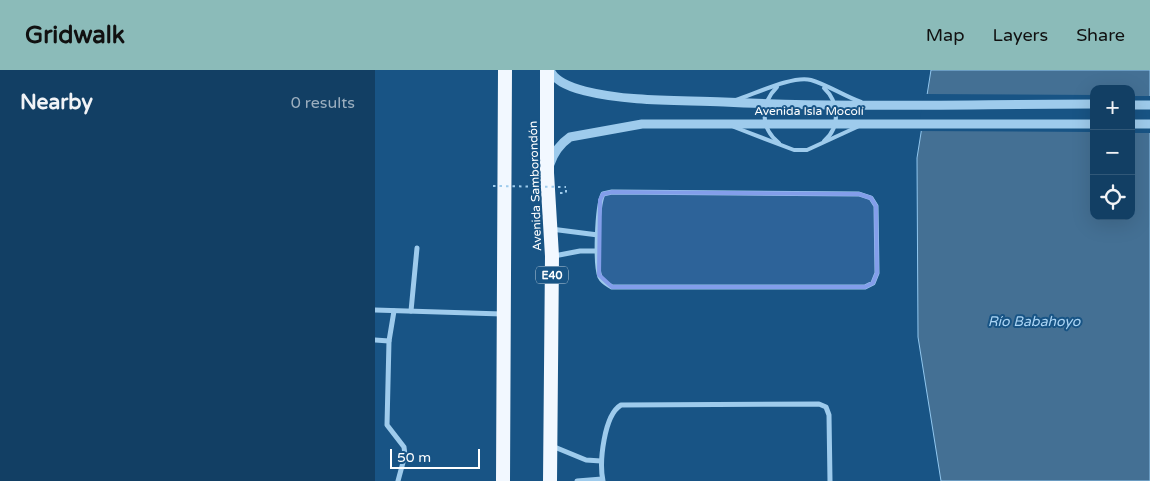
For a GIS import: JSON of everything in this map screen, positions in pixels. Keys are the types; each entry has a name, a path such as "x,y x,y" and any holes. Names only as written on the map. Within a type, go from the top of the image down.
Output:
{"highway":[{"path":"503,481 502,314 505,70"},
{"name":"Avenida Samborondón","path":"549,70 547,173 552,256 550,481"}],"street":[{"name":"Avenida Isla Mocolí","path":"549,70 560,81 586,91 637,98 765,105 1090,104"},
{"path":"1135,105 1150,105"},
{"name":"Avenida Isla Mocolí","path":"547,173 553,154 561,143 571,137 642,124 892,122 1090,124"},
{"path":"1135,124 1150,124"},
{"path":"611,192 859,194 871,198 875,206 877,273 873,283 865,287 612,287 603,282 599,276 598,252 600,200 603,194 611,192"},
{"path":"551,229 598,235"},
{"path":"411,311 417,248"},
{"path":"552,256 581,251 598,252"},
{"path":"375,310 502,314"},
{"path":"394,311 389,341 387,425 404,447 405,455 398,481"},
{"path":"375,340 389,341"},
{"path":"577,481 603,480 601,462 611,415 621,405 819,404 825,407 829,415 830,481"},
{"path":"550,445 586,460 601,462"}],"lane":[{"path":"729,102 778,86 788,80 799,78 811,80 867,104"},
{"path":"819,146 828,138 835,123 835,105 829,93 821,85"},
{"path":"778,86 770,94 765,105 765,123 773,138 782,146"},
{"path":"727,124 794,150 807,150 866,123"}],"path":[{"path":"493,186 566,186 566,193 557,192"}],"highlighted area":[{"path":"612,192 859,194 871,198 876,206 877,273 873,283 865,287 612,287 599,275 600,200 603,194"}],"water":[{"name":"Río Babahoyo","path":"931,70 1150,70 1150,481 941,481 918,337 917,158"}],"pier":[{"path":"924,94 1090,95 1090,132 918,131"},
{"path":"1135,96 1150,96 1150,133 1135,133"}]}
